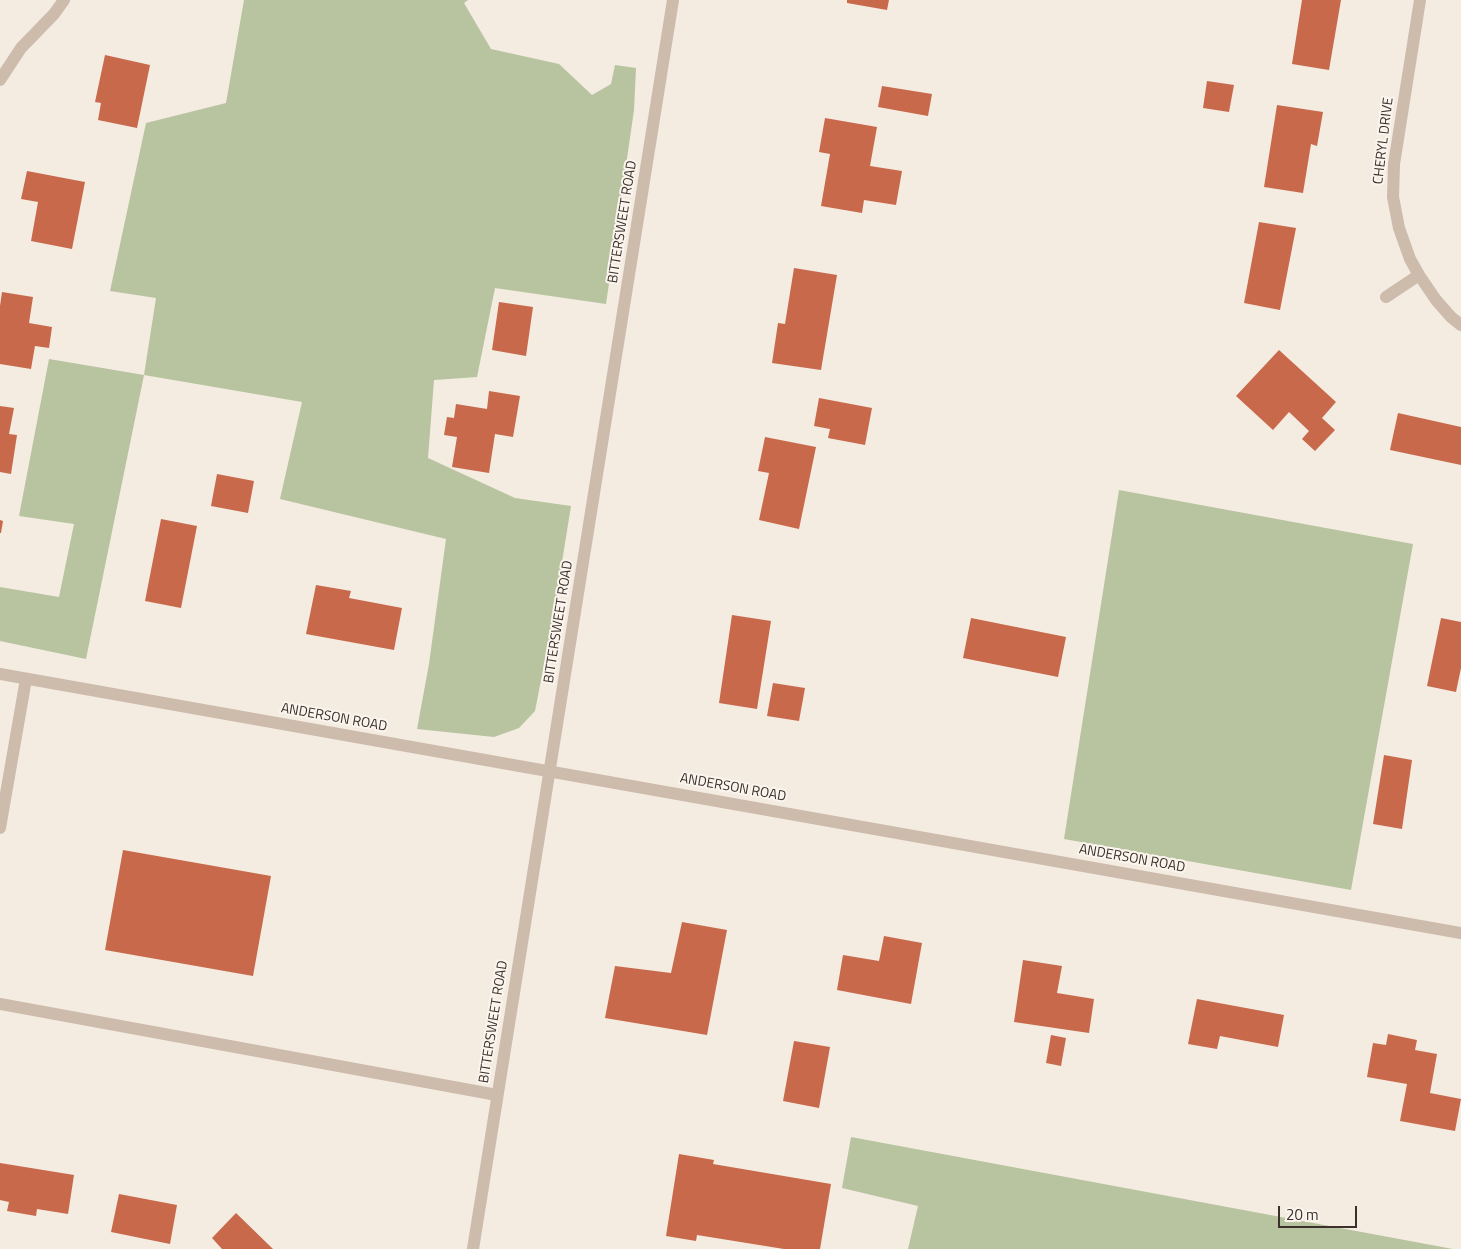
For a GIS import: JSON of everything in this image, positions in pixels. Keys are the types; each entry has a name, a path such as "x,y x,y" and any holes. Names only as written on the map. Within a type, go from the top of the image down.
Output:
{"street":[{"path":"0,80 21,48 54,14 64,0"},
{"name":"BITTERSWEET ROAD","path":"473,1249 673,0"},
{"name":"CHERYL DRIVE","path":"1420,0 1394,164 1394,188 1399,228 1410,259 1419,275 1451,317 1461,325"},
{"path":"1386,297 1419,275"},
{"name":"ANDERSON ROAD","path":"0,674 1461,933"},
{"path":"0,828 26,679"},
{"path":"0,1004 498,1095"}],"green space":[{"path":"244,0 468,0 464,3 491,49 559,64 592,95 611,84 615,65 636,68 634,110 606,304 495,288 477,377 434,380 428,458 515,498 571,506 552,624 535,711 519,728 494,737 417,729 429,664 446,539 280,499 302,402 144,375 156,298 110,291 146,123 226,103"},
{"path":"49,359 144,375 86,659 0,641 0,587 59,597 74,524 19,516"},
{"path":"1119,490 1413,544 1351,890 1064,839"},
{"path":"851,1137 1453,1249 908,1249 918,1206 842,1188"}],"building":[{"path":"847,0 889,0 887,10 847,3"},
{"path":"1302,0 1341,0 1329,70 1292,64"},
{"path":"105,55 150,65 137,128 98,120 101,103 95,102"},
{"path":"1207,81 1234,85 1229,112 1203,108"},
{"path":"882,86 932,94 928,116 878,107"},
{"path":"1277,105 1323,112 1317,146 1311,144 1303,193 1264,187"},
{"path":"825,118 877,127 870,166 902,171 896,205 864,200 862,213 821,206 830,154 819,152"},
{"path":"27,171 85,182 72,249 31,241 38,202 21,199"},
{"path":"1259,222 1296,228 1280,310 1244,303"},
{"path":"794,268 837,275 821,370 772,363 778,323 785,324"},
{"path":"2,292 33,297 29,323 52,327 49,348 35,346 31,369 0,364 0,306"},
{"path":"499,302 533,307 526,356 492,350"},
{"path":"1279,350 1336,402 1322,418 1335,430 1315,451 1302,439 1309,431 1289,412 1273,430 1236,396"},
{"path":"489,391 520,396 513,437 495,434 489,473 452,467 457,437 444,435 447,417 454,418 456,404 487,409"},
{"path":"819,398 872,408 865,445 828,438 830,429 814,426"},
{"path":"0,406 14,408 9,434 17,435 11,474 0,472"},
{"path":"1398,413 1461,427 1461,465 1390,450"},
{"path":"765,437 816,447 799,529 759,520 769,473 758,471"},
{"path":"217,474 254,481 248,513 211,506"},
{"path":"161,519 197,526 181,608 145,601"},
{"path":"0,520 3,521 1,533 0,533"},
{"path":"316,585 351,591 349,598 402,608 394,650 306,634"},
{"path":"732,615 771,621 757,709 719,703"},
{"path":"971,618 1066,637 1058,677 963,658"},
{"path":"1441,618 1461,622 1461,668 1456,692 1427,686"},
{"path":"773,683 805,688 799,721 767,716"},
{"path":"1384,755 1412,760 1402,829 1373,824"},
{"path":"123,850 271,876 253,976 105,950"},
{"path":"682,922 727,930 707,1035 605,1018 615,966 671,973"},
{"path":"884,936 922,943 911,1004 837,990 843,955 879,961"},
{"path":"1023,960 1062,966 1057,993 1094,999 1089,1033 1014,1022"},
{"path":"1197,999 1284,1015 1278,1047 1220,1036 1217,1049 1188,1044"},
{"path":"1388,1034 1417,1040 1415,1050 1437,1054 1430,1093 1461,1099 1455,1131 1400,1121 1407,1084 1367,1077 1373,1043 1386,1045"},
{"path":"1051,1035 1066,1038 1061,1066 1046,1063"},
{"path":"794,1041 830,1047 819,1108 783,1101"},
{"path":"679,1154 714,1160 713,1164 831,1184 820,1249 784,1249 697,1235 696,1241 666,1236"},
{"path":"0,1163 74,1175 68,1214 37,1209 36,1216 7,1211 9,1202 0,1200"},
{"path":"119,1194 177,1205 170,1244 111,1232"},
{"path":"236,1213 273,1249 222,1249 212,1238"}]}
